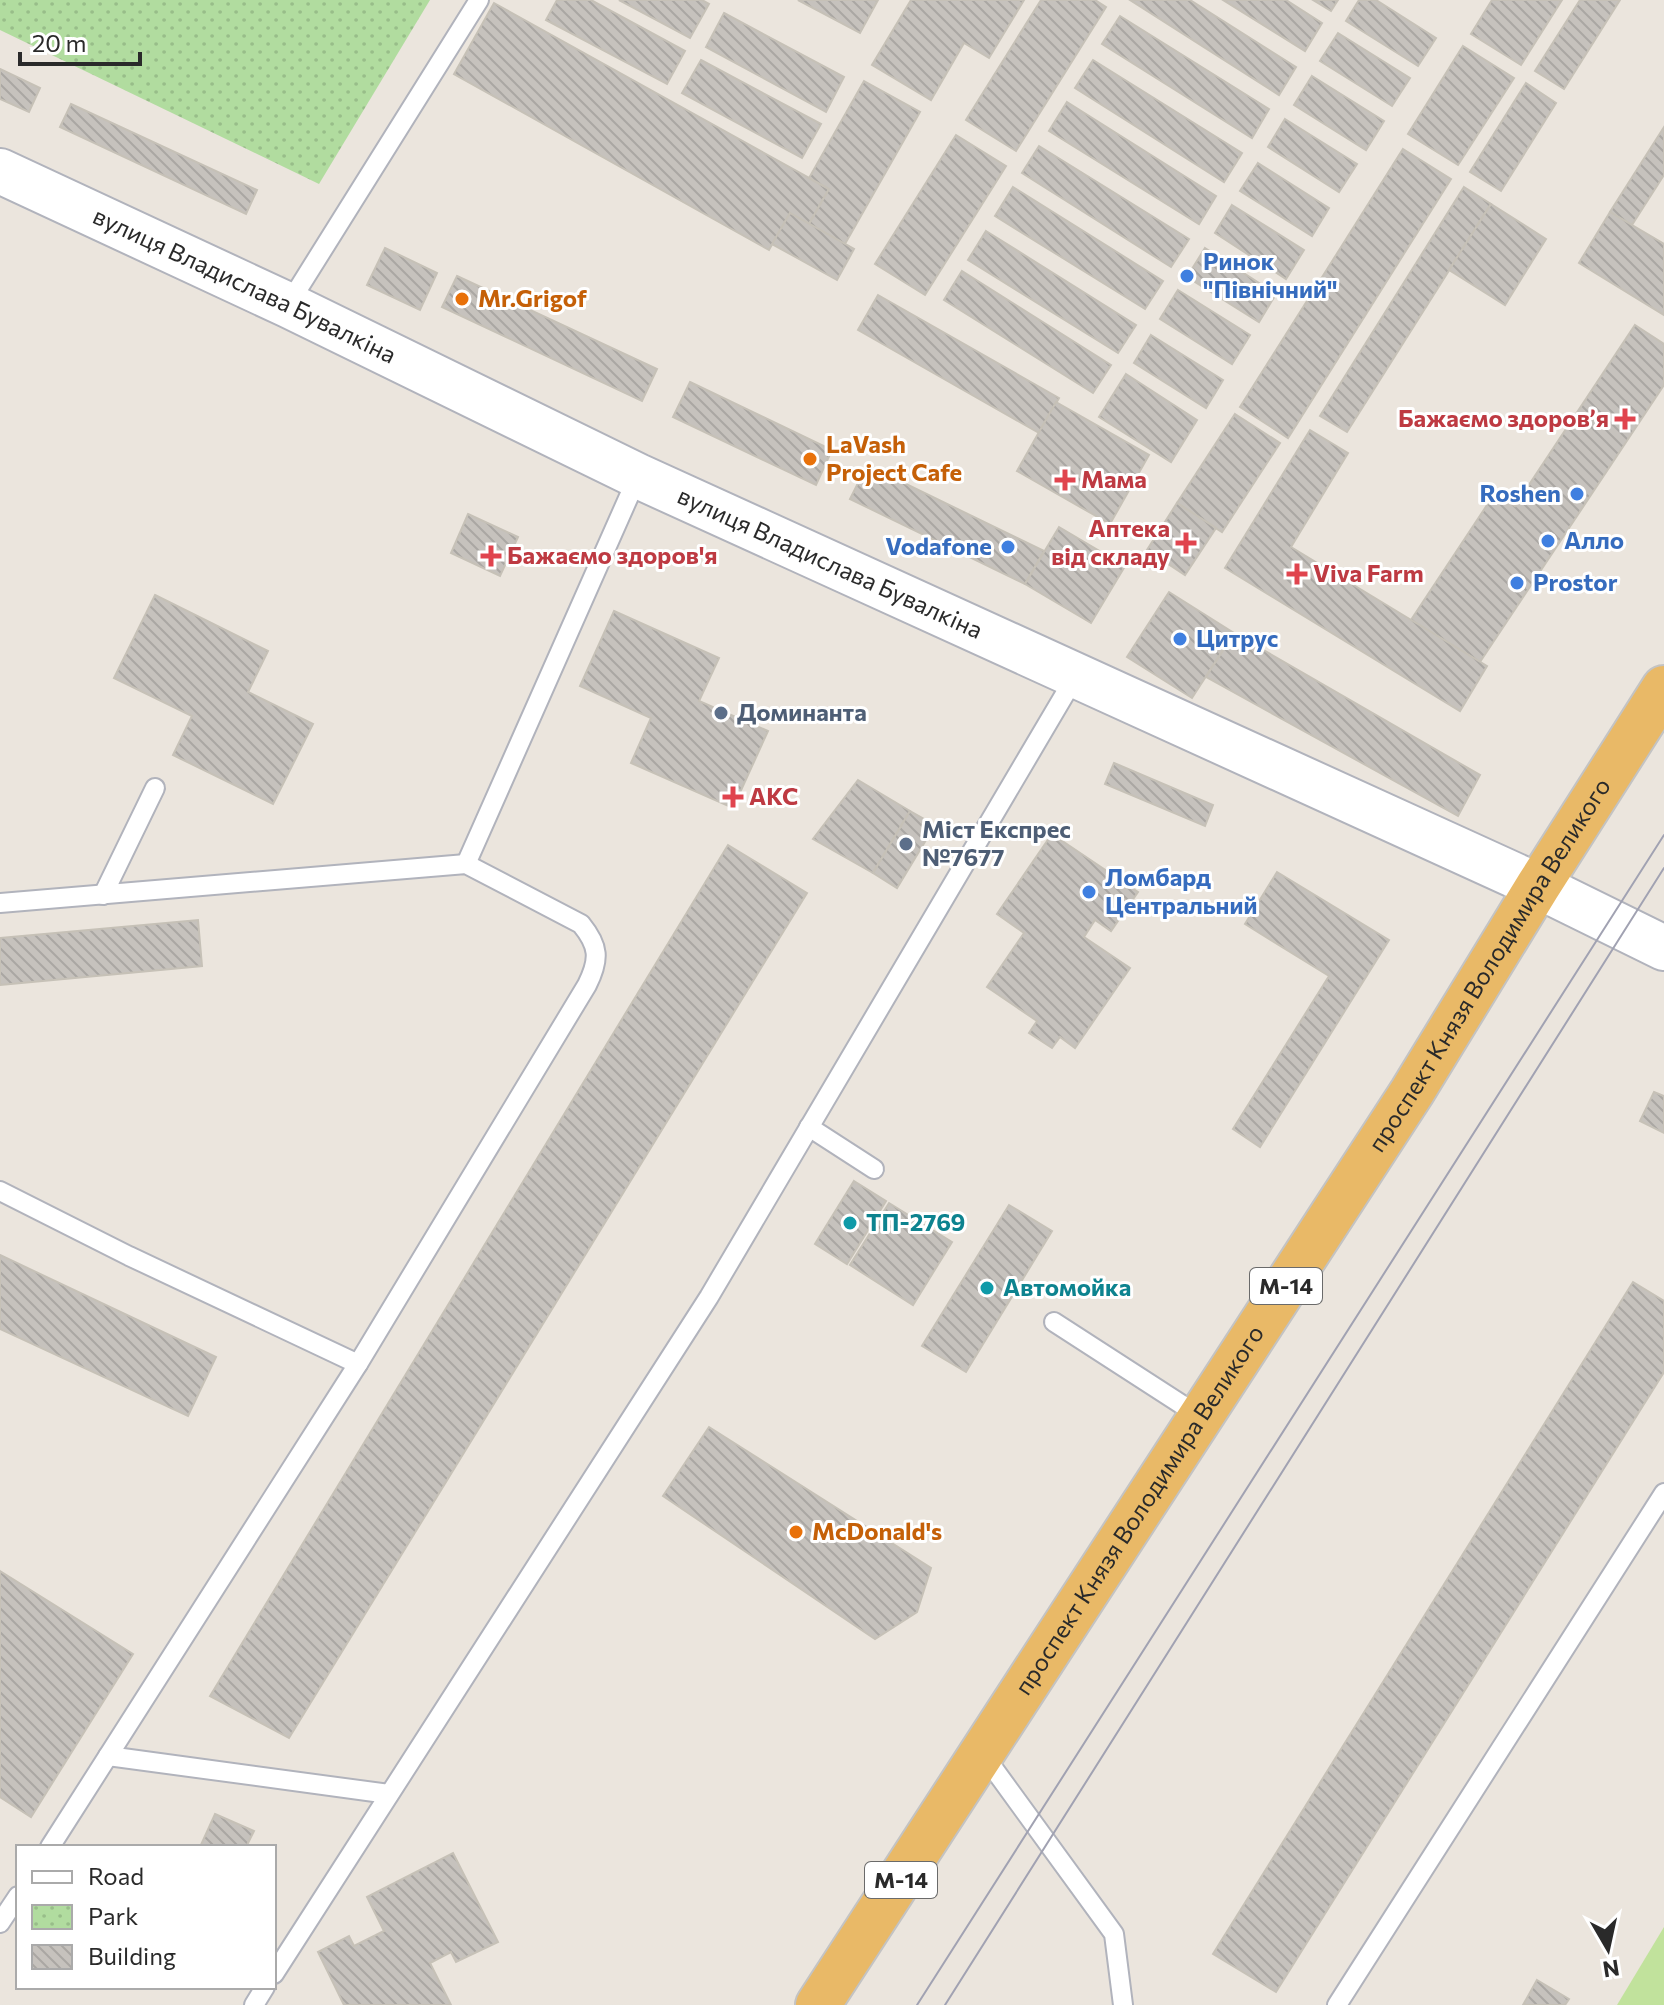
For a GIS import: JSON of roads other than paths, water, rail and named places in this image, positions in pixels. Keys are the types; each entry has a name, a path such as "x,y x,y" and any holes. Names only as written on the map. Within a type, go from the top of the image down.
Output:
{"highway":[{"name":"проспект Князя Володимира Великого","path":"818,2005 1412,1092 1664,688"}],"street":[{"name":"вулиця Владислава Бувалкіна","path":"0,171 288,305 638,476 1538,886 1664,948"}],"lane":[{"path":"288,305 479,0"},
{"path":"466,864 638,476"},
{"path":"276,1971 709,1297 1075,677"},
{"path":"103,895 155,788"},
{"path":"0,903 466,864 581,924 593,939 597,955 594,971 358,1364 51,1845"},
{"path":"809,1127 874,1169"},
{"path":"0,1191 358,1364"},
{"path":"1054,1322 1201,1417"},
{"path":"1337,2005 1664,1493"},
{"path":"983,1754 1114,1934 1123,2005"},
{"path":"108,1756 389,1794"},
{"path":"0,1923 16,1899"}],"tram line":[{"path":"917,2005 1664,835"},
{"path":"945,2005 1664,868"}],"place":[{"name":"Ринок \"Північний\"","path":"1187,276"},
{"name":"Mr.Grigof","path":"462,299"},
{"name":"Бажаємо здоровʼя","path":"1625,419"},
{"name":"LaVash Project Cafe","path":"810,459"},
{"name":"Мама","path":"1065,480"},
{"name":"Roshen","path":"1577,494"},
{"name":"Алло","path":"1548,541"},
{"name":"Аптека від складу","path":"1186,543"},
{"name":"Vodafone","path":"1008,547"},
{"name":"Бажаємо здоров'я","path":"491,556"},
{"name":"Viva Farm","path":"1297,574"},
{"name":"Prostor","path":"1517,583"},
{"name":"Цитрус","path":"1180,639"},
{"name":"Доминанта","path":"721,713"},
{"name":"АКС","path":"733,797"},
{"name":"Міст Експрес №7677","path":"906,844"},
{"name":"Ломбард Центральний","path":"1089,892"},
{"name":"ТП-2769","path":"850,1223"},
{"name":"Автомойка","path":"987,1288"},
{"name":"McDonald's","path":"796,1532"}]}
